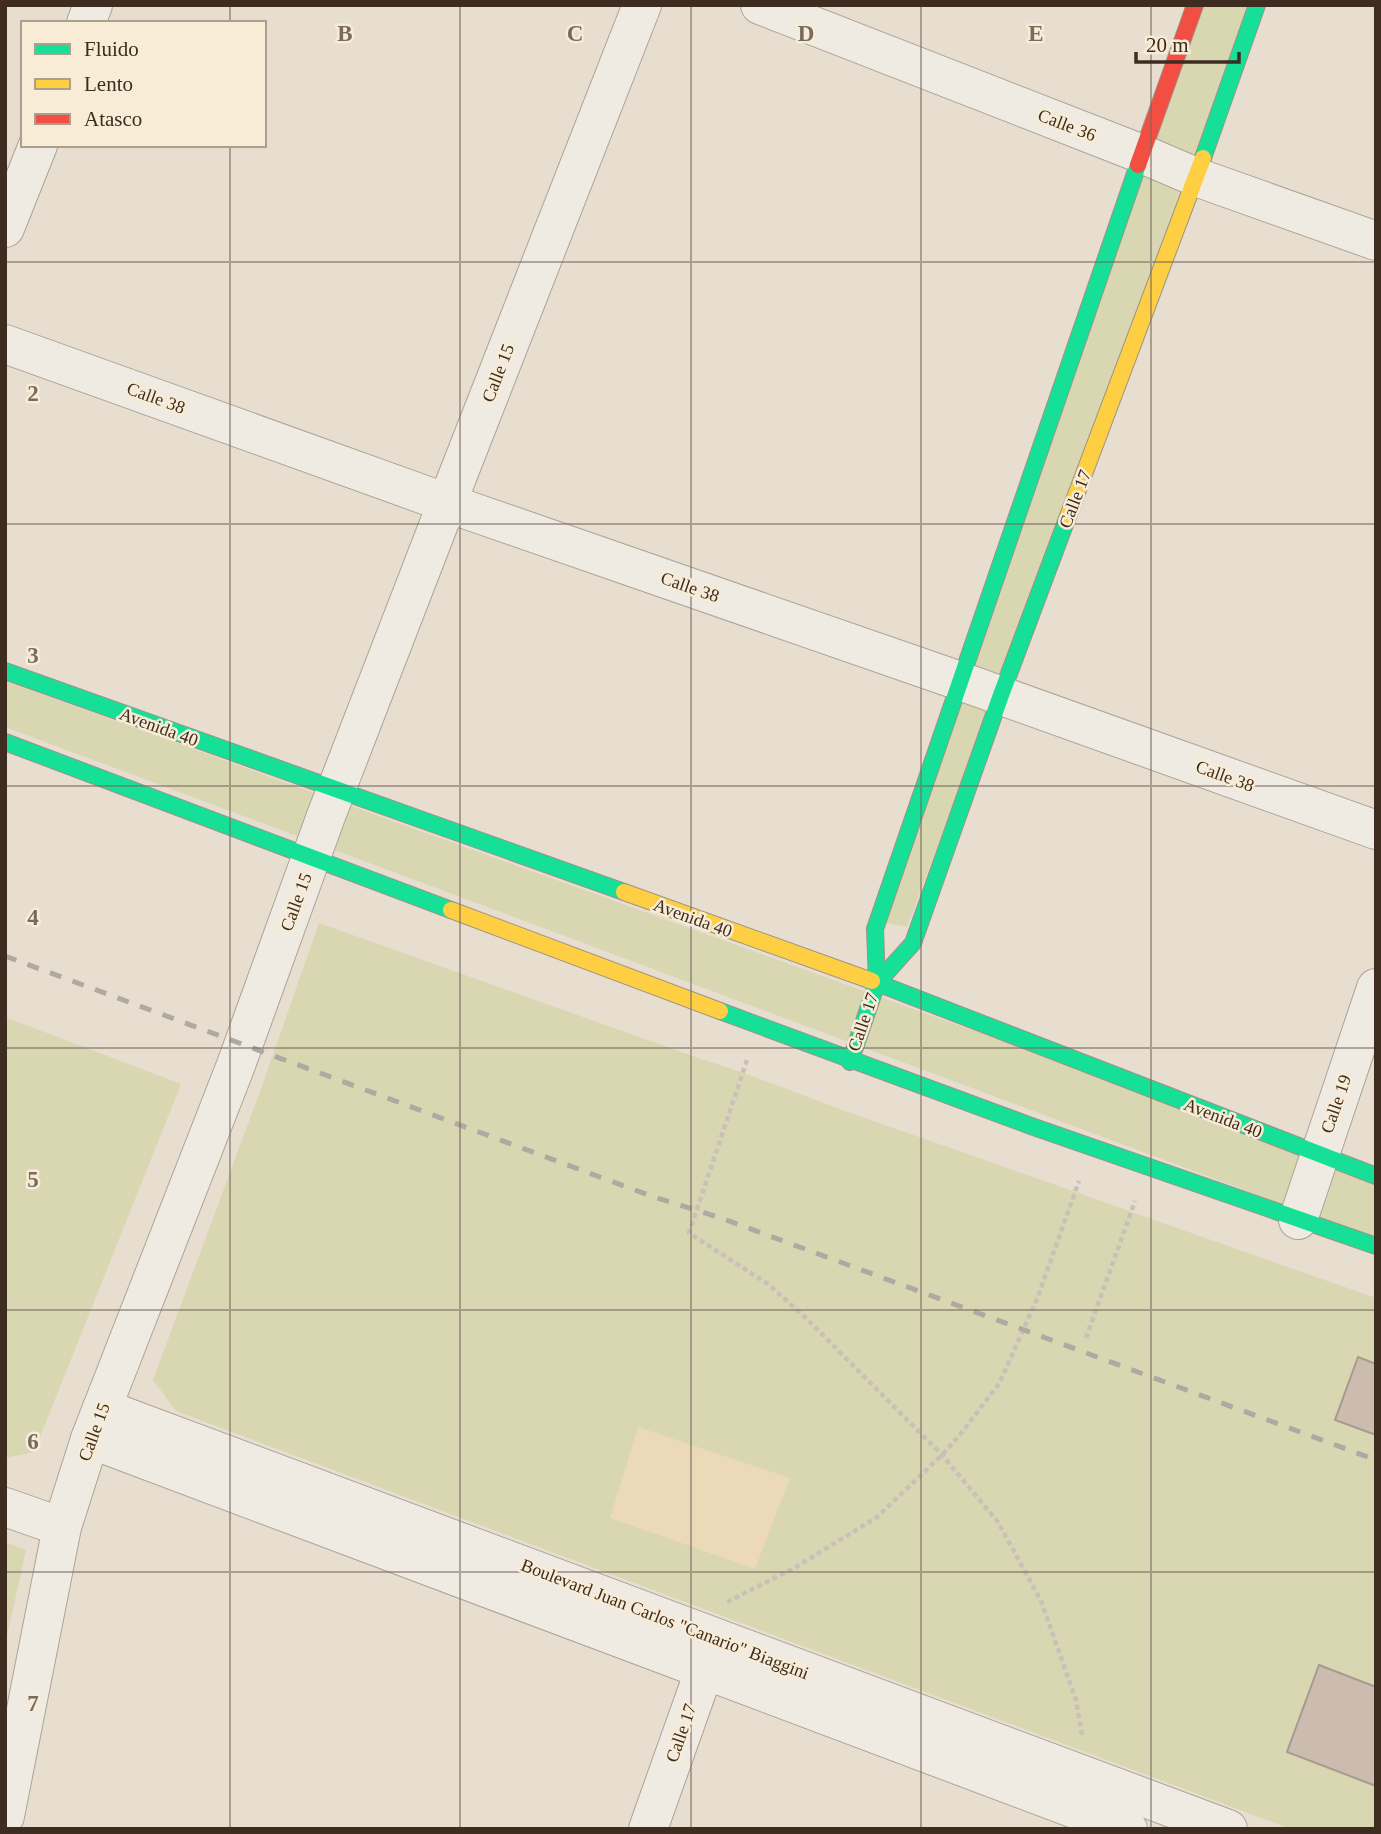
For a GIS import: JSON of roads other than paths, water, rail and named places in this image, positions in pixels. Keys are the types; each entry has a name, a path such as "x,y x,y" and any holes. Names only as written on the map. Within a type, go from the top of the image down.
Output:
{"main road":[{"name":"Calle 17","path":"850,1062 877,983 876,929 1195,5"},
{"name":"Calle 17","path":"877,983 913,943 1001,695 1196,177 1257,5"},
{"name":"Avenida 40","path":"5,671 877,983 1376,1176"},
{"path":"5,742 312,855 850,1062 1376,1246"}],"street":[{"name":"Calle 15","path":"5,1816 62,1527 96,1424 236,1065 312,855 447,503 642,5"},
{"name":"Calle 36","path":"760,5 1196,177 1376,241"},
{"path":"5,228 37,147"},
{"name":"Calle 38","path":"5,344 447,503 1001,695 1376,830"},
{"name":"Calle 19","path":"1298,1220 1376,988"},
{"name":"Boulevard Juan Carlos \"Canario\" Biaggini","path":"96,1424 714,1637 1103,1807 1228,1829"},
{"path":"5,1507 62,1527"},
{"name":"Calle 17","path":"648,1829 714,1637"}],"railway":[{"path":"5,956 651,1196 721,1218 1376,1460"}]}
